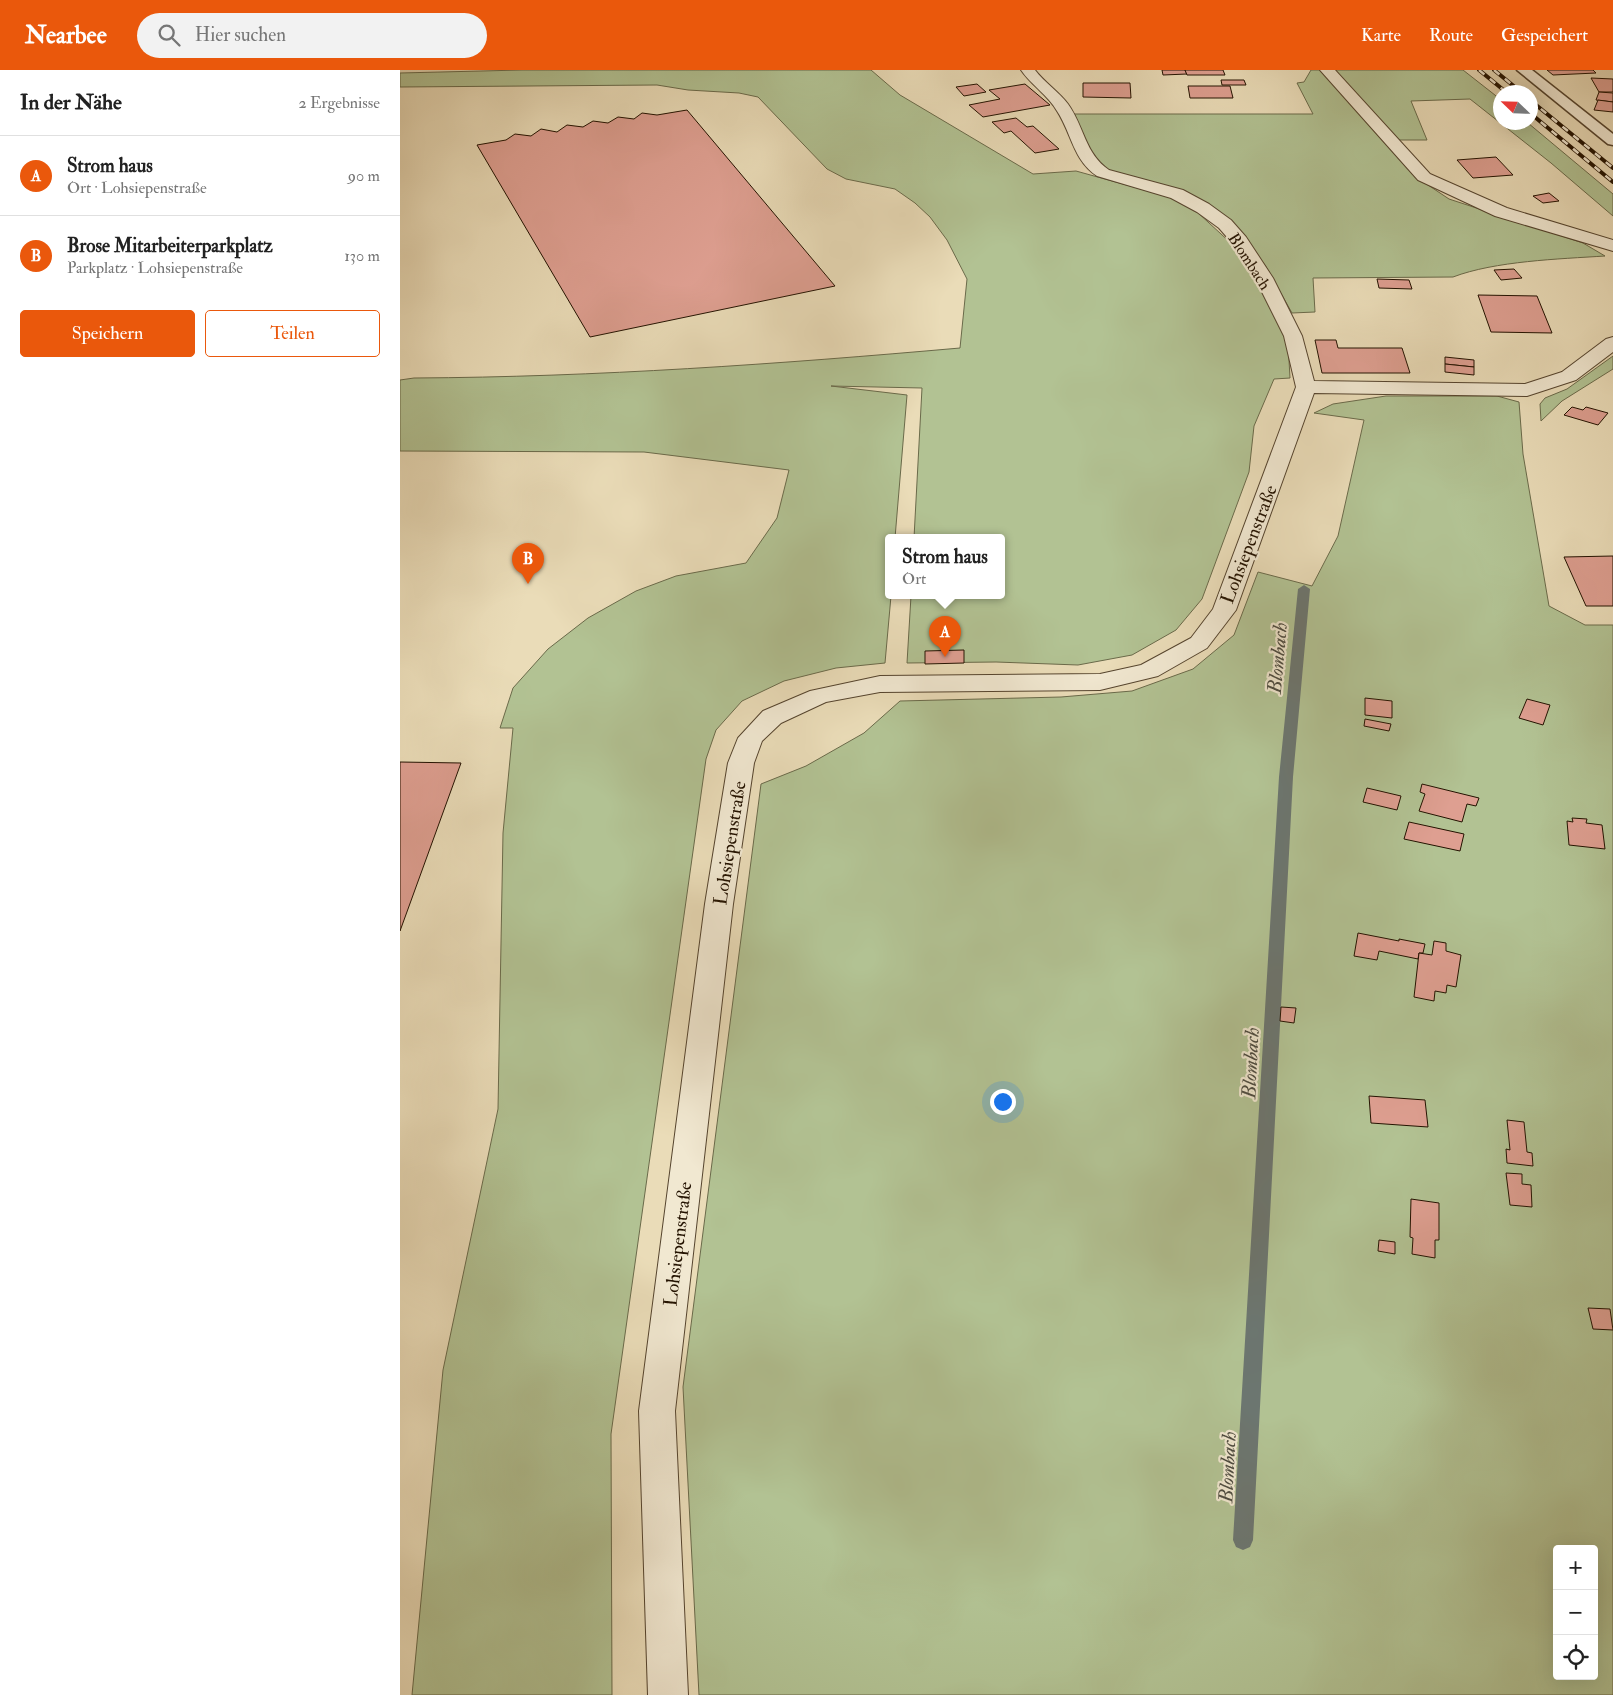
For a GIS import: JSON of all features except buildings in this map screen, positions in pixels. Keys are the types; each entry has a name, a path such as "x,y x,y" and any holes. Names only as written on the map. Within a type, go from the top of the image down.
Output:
{"street":[{"name":"Blombach","path":"1028,70 1065,110 1086,159 1094,169 1177,194 1203,208 1225,224 1240,242 1264,278 1293,336 1306,388"},
{"path":"1327,70 1424,177 1501,212 1613,246"},
{"path":"1306,388 1526,390 1569,376 1613,343"},
{"name":"Lohsiepenstraße","path":"668,1695 657,1411 719,904 741,763 751,738 772,717 820,696 880,684 1100,682 1149,671 1199,643 1224,610 1306,388"}],"lane":[{"path":"1524,70 1613,141"}],"green space":[{"path":"522,70 871,70 900,95 1033,174 1076,171 1170,197 1196,211 1233,245 1257,279 1288,342 1290,378 1274,379 1254,426 1249,472 1202,599 1176,630 1132,655 1078,665 996,662 907,663 911,599 1005,599 1005,534 914,534 922,388 831,386 907,395 895,534 885,534 885,599 891,599 885,663 836,668 784,681 742,701 716,730 706,759 611,1434 612,1695 412,1695 443,1370 498,1109 503,833 513,728 500,728 513,688 548,649 588,618 636,591 676,576 746,563 777,518 789,470 644,452 400,451 400,380 688,369 960,348 967,279 947,240 930,217 915,203 895,189 846,179 827,169 758,97 739,93 688,90 657,85 400,87 400,73"},
{"path":"1311,70 1463,70 1493,94 1493,117 1470,99 1411,101 1427,140 1398,140 1416,177 1449,199 1583,243 1605,256 1507,264 1488,267 1453,277 1313,278 1315,312 1292,313 1265,265 1233,227 1217,212 1098,167 1072,114 1313,114 1297,83 1304,82"},
{"path":"1509,130 1536,130 1613,194 1613,216"},
{"path":"1613,356 1613,369 1562,401 1541,421 1540,404 1545,398 1567,389"},
{"path":"1386,396 1497,396 1519,402 1523,454 1549,606 1585,625 1613,625 1613,1695 699,1695 683,1387 761,784 806,766 864,733 900,701 1061,697 1132,691 1193,669 1234,635 1258,572 1312,586 1338,536 1364,420 1314,413 1333,404"}],"waterway":[{"name":"Blombach","path":"1243,1540 1286,777 1304,589"}],"railway":[{"path":"1479,70 1497,85"},
{"path":"1494,70 1512,85"},
{"path":"1538,107 1613,168"},
{"path":"1538,120 1613,182"}],"place":[{"name":"Brose Mitarbeiterparkplatz","path":"528,584"},
{"name":"Strom haus","path":"945,657"}]}
